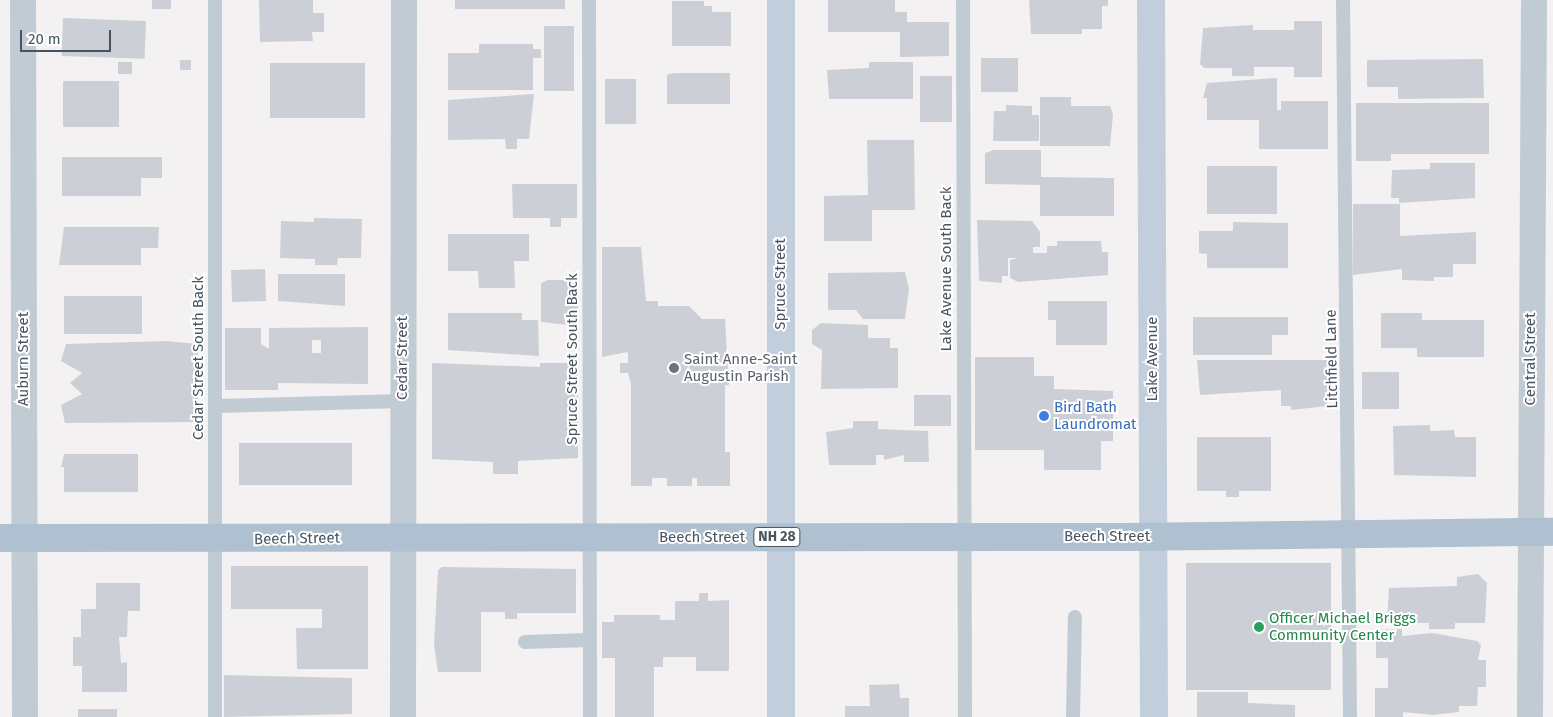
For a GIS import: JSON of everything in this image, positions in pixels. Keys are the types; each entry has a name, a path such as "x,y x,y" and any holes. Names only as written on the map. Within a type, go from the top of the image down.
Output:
{"main road":[{"name":"Beech Street","path":"12,538 214,540 1153,537 1351,532 1542,532"}],"street":[{"name":"Auburn Street","path":"23,0 12,538 25,717"},
{"name":"Cedar Street","path":"403,717 404,0"},
{"name":"Spruce Street","path":"780,0 781,717"},
{"name":"Lake Avenue","path":"1151,0 1154,717"},
{"name":"Central Street","path":"1530,717 1542,532 1534,0"}],"lane":[{"name":"Cedar Street South Back","path":"215,0 215,717"},
{"name":"Spruce Street South Back","path":"588,0 590,717"},
{"name":"Lake Avenue South Back","path":"963,0 965,717"},
{"name":"Litchfield Lane","path":"1343,0 1351,532 1350,717"},
{"path":"215,406 403,401"},
{"path":"1073,717 1075,617"},
{"path":"525,642 589,640"}],"building":[{"path":"152,0 171,0 171,9 152,9"},
{"path":"259,0 313,0 313,13 324,13 324,32 312,32 313,41 260,42"},
{"path":"455,0 565,0 565,9 455,9"},
{"path":"828,0 895,0 895,12 907,12 907,22 949,22 949,56 900,57 900,32 828,32"},
{"path":"1029,0 1108,0 1108,6 1102,6 1102,29 1082,29 1082,34 1031,34"},
{"path":"672,1 704,1 704,6 712,6 712,12 731,12 731,46 672,46"},
{"path":"63,18 146,21 145,59 62,56"},
{"path":"1294,21 1322,21 1322,77 1294,77 1294,67 1254,67 1254,76 1232,76 1232,68 1204,68 1200,64 1203,28 1253,25 1253,30 1294,30"},
{"path":"544,26 574,26 574,91 544,91"},
{"path":"479,44 533,44 533,49 541,49 541,58 533,58 533,90 448,90 448,53 479,53"},
{"path":"981,58 1018,58 1018,92 981,92"},
{"path":"1483,59 1484,98 1398,99 1398,87 1367,87 1367,60"},
{"path":"180,60 191,60 191,70 180,70"},
{"path":"118,62 132,62 132,74 118,74"},
{"path":"869,62 913,62 913,99 829,99 827,70 869,68"},
{"path":"270,63 365,63 365,118 270,118"},
{"path":"674,73 730,73 730,104 667,104 667,75"},
{"path":"920,76 952,76 952,122 920,122"},
{"path":"1277,78 1277,110 1281,110 1281,101 1328,101 1328,149 1259,149 1259,120 1207,120 1207,98 1203,98 1207,83"},
{"path":"605,79 636,79 636,124 605,124"},
{"path":"63,81 119,81 119,127 63,127"},
{"path":"534,94 529,139 517,139 517,149 506,149 505,139 448,140 448,100"},
{"path":"1040,97 1071,97 1071,106 1110,106 1113,114 1110,146 1040,146"},
{"path":"1356,103 1489,103 1489,154 1391,154 1391,161 1356,161"},
{"path":"1006,105 1032,106 1032,115 1039,115 1039,141 993,141 994,111 1006,111"},
{"path":"867,140 914,140 915,210 872,210 872,241 824,241 824,196 868,195"},
{"path":"994,150 1041,150 1041,177 1114,178 1114,216 1040,216 1040,185 985,184 985,153"},
{"path":"62,157 162,157 162,178 141,178 141,196 62,196"},
{"path":"1430,163 1475,163 1475,198 1399,203 1399,198 1391,198 1392,170 1430,169"},
{"path":"1207,166 1277,166 1277,214 1207,214"},
{"path":"512,184 577,184 577,218 561,218 561,227 550,227 550,218 513,218"},
{"path":"1353,204 1400,204 1400,236 1476,232 1476,264 1453,264 1453,277 1434,277 1434,281 1402,280 1402,269 1353,275"},
{"path":"314,218 362,219 361,258 338,258 337,265 315,265 315,259 280,258 281,221 314,222"},
{"path":"977,220 1032,221 1040,232 1040,247 1033,247 1033,253 1047,253 1047,246 1057,246 1057,241 1101,241 1102,252 1108,252 1108,275 1018,282 1010,278 1010,260 1018,258 1008,258 1008,276 1002,276 1002,283 979,281"},
{"path":"1233,222 1288,223 1288,268 1207,268 1207,254 1199,253 1199,231 1233,231"},
{"path":"64,227 159,227 158,248 141,248 141,265 59,265"},
{"path":"448,234 529,234 529,261 514,261 515,288 479,288 478,271 448,271"},
{"name":"Saint Anne-Saint Augustin Parish","path":"602,247 641,247 646,301 658,301 658,306 689,306 702,319 725,319 729,385 725,385 725,452 730,452 730,486 697,486 697,478 692,478 692,486 667,486 667,478 652,478 652,486 631,486 631,385 628,373 620,373 620,363 628,363 628,352 602,357"},
{"path":"265,269 266,301 232,302 231,270"},
{"path":"905,272 909,289 905,319 863,319 856,310 828,310 828,273"},
{"path":"278,274 345,274 345,306 278,301"},
{"path":"548,280 578,280 578,326 541,322 541,283"},
{"path":"64,296 142,296 142,334 64,334"},
{"path":"1048,301 1107,301 1107,345 1056,345 1056,320 1048,320"},
{"path":"448,313 522,313 522,320 538,320 539,356 448,350"},
{"path":"1381,313 1422,313 1422,320 1484,320 1484,357 1417,357 1417,348 1381,348"},
{"path":"1193,317 1288,317 1288,335 1272,335 1272,355 1193,355"},
{"path":"821,323 868,325 868,338 890,338 890,348 898,348 898,388 821,389 822,350 812,344 812,330"},
{"path":"368,327 368,384 278,383 278,390 225,390 225,328 261,328 261,344 269,349 269,328","holes":["312,340 321,340 321,353 312,353"]},
{"path":"166,341 198,344 198,422 65,423 61,405 82,394 70,383 82,373 61,361 66,344"},
{"name":"Bird Bath Laundromat","path":"975,357 1034,357 1034,376 1054,376 1054,389 1113,391 1113,441 1101,441 1101,470 1044,470 1044,450 975,450"},
{"path":"1197,360 1327,360 1327,406 1291,410 1291,406 1281,406 1281,390 1200,395"},
{"path":"432,363 540,367 540,363 578,363 578,458 518,461 518,474 493,474 493,462 432,459"},
{"path":"1362,372 1399,372 1399,409 1362,409"},
{"path":"914,395 951,395 951,426 914,426"},
{"path":"853,421 878,421 878,429 928,431 929,462 904,462 904,455 884,460 884,455 876,455 876,465 829,465 826,432 853,428"},
{"path":"1430,425 1430,431 1454,430 1455,437 1476,437 1476,477 1394,475 1393,426"},
{"path":"1197,437 1271,437 1271,491 1239,491 1239,497 1226,497 1226,491 1197,491"},
{"path":"239,443 352,443 352,485 239,485"},
{"path":"64,454 138,454 138,492 64,492 64,467 61,467"},
{"name":"Officer Michael Briggs Community Center","path":"1186,563 1331,563 1331,690 1186,690"},
{"path":"231,566 368,566 368,669 297,669 296,628 322,628 322,609 231,609"},
{"path":"442,567 576,569 576,613 517,613 517,619 505,619 505,612 481,612 481,672 438,672 434,644 438,570"},
{"path":"1478,574 1487,583 1485,623 1455,623 1455,629 1429,629 1429,623 1387,623 1389,588 1457,586 1457,577"},
{"path":"96,583 140,583 140,611 128,611 127,637 119,637 121,663 127,662 127,692 82,692 82,666 73,666 73,637 81,637 81,609 96,609"},
{"path":"699,593 708,593 708,601 729,600 729,671 696,671 696,657 663,657 663,667 654,667 654,717 615,717 615,658 602,658 602,622 614,622 614,615 660,615 660,620 675,620 675,601 699,601"},
{"path":"1402,629 1402,636 1432,633 1477,641 1481,645 1478,660 1486,660 1486,687 1478,687 1477,706 1459,706 1459,712 1433,715 1403,712 1403,717 1375,717 1375,688 1388,688 1388,658 1376,658 1376,630"},
{"path":"224,675 352,678 352,714 224,717"},
{"path":"899,684 900,698 909,698 909,717 845,717 845,706 870,706 869,685"},
{"path":"1197,692 1248,692 1248,703 1295,705 1295,717 1197,717"},
{"path":"78,709 117,709 117,717 78,717"}],"place":[{"name":"Saint Anne-Saint Augustin Parish","path":"674,368"},
{"name":"Bird Bath Laundromat","path":"1044,416"},
{"name":"Officer Michael Briggs Community Center","path":"1259,627"}]}
